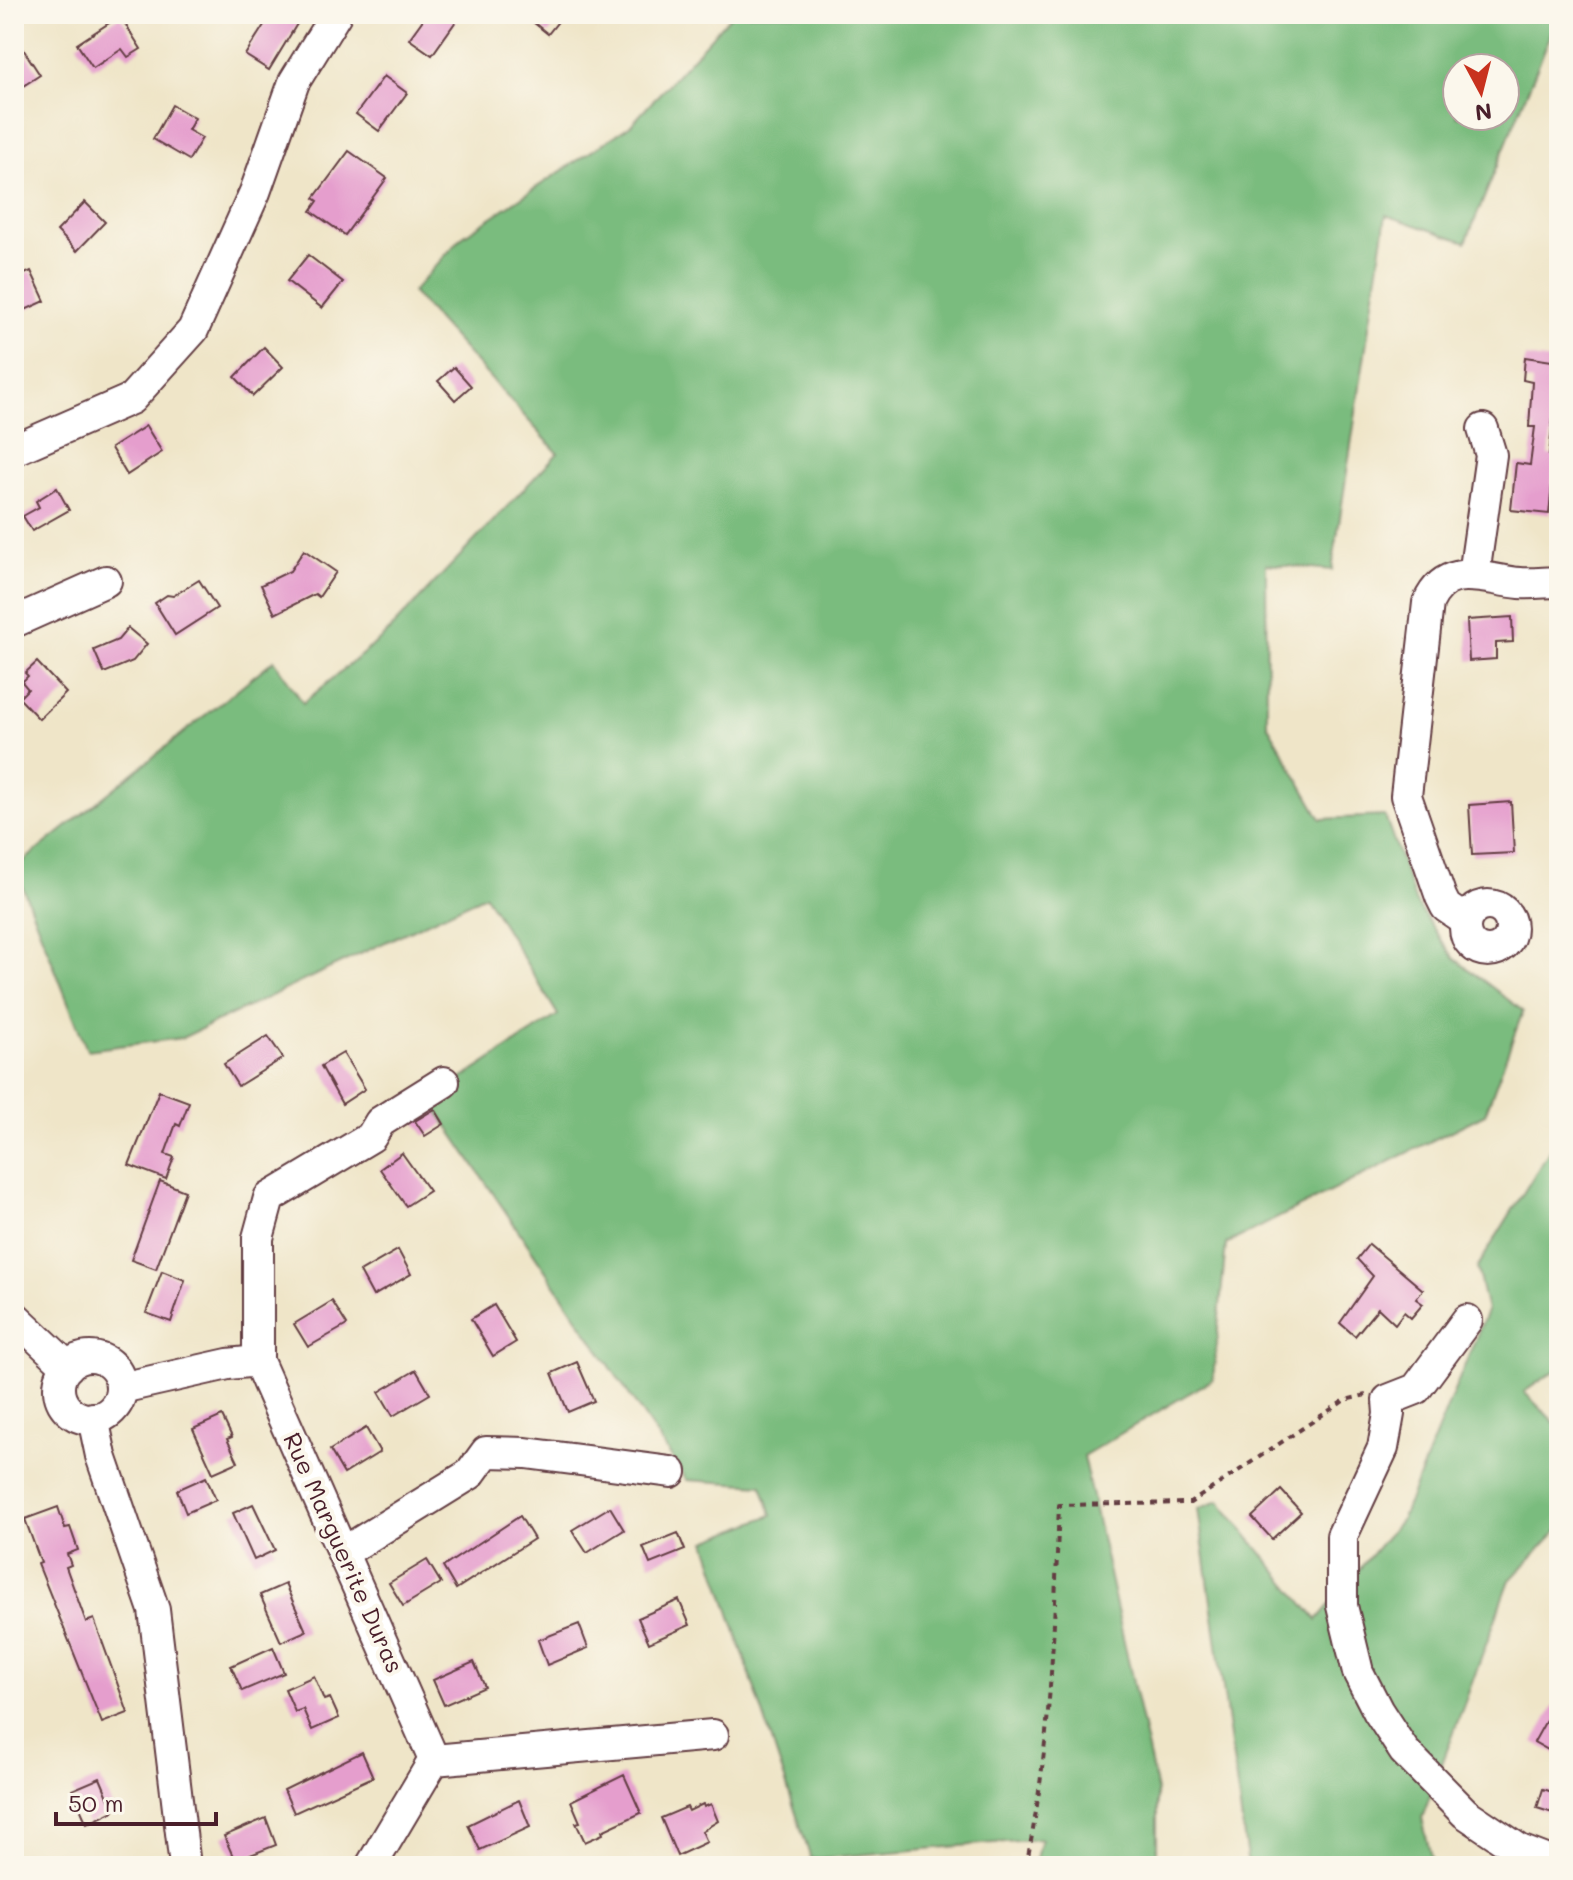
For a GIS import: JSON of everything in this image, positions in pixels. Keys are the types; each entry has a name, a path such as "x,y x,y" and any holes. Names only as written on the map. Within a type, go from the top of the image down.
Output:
{"street":[{"path":"14,450 131,399 193,330 255,192 294,82 336,14"},
{"path":"1474,575 1491,455 1483,429"},
{"path":"1465,920 1446,907 1441,897 1406,796 1428,603 1434,590 1458,576 1474,575 1520,583 1559,582"},
{"path":"14,622 106,581"},
{"path":"121,1388 228,1364 258,1361 258,1238 269,1198 371,1137 380,1122 444,1082"},
{"path":"14,1316 68,1367"},
{"path":"1467,1320 1416,1389 1388,1400 1389,1414 1383,1448 1342,1536 1342,1606 1358,1672 1404,1751 1465,1813 1520,1850 1559,1865"},
{"path":"84,1358 102,1359 116,1370 121,1388 116,1405 102,1416 93,1418 75,1414 63,1401 60,1383 68,1367 84,1358"},
{"name":"Rue Marguerite Duras","path":"258,1361 434,1760"},
{"path":"93,1418 101,1456 154,1610 185,1866"},
{"path":"344,1552 470,1474 486,1452 526,1453 671,1472"},
{"path":"371,1866 434,1760 713,1735"}],"path":[{"path":"1026,1866 1039,1804 1051,1697 1059,1505 1190,1503 1345,1400 1363,1395 1388,1400"}],"green space":[{"path":"732,14 1559,14 1521,107 1521,52 1441,52 1441,132 1511,132 1466,242 1386,215 1332,570 1266,564 1267,724 1321,819 1385,816 1416,903 1454,958 1523,1011 1485,1114 1226,1244 1213,1379 1083,1456 1157,1791 1157,1866 1034,1866 1041,1839 811,1859 706,1541 772,1515 762,1485 687,1480 430,1100 558,1015 485,895 182,1038 87,1050 15,868 274,660 303,703 383,637 558,453 412,292 463,236 631,125"},
{"path":"1559,1135 1559,1368 1524,1392 1559,1427 1559,1529 1510,1580 1422,1818 1433,1866 1248,1866 1198,1509 1219,1501 1317,1620 1402,1518 1487,1311 1477,1268"}],"building":[{"path":"271,14 303,14 269,70 245,55"},
{"path":"427,14 461,14 432,55 409,39"},
{"path":"523,14 564,14 548,34"},
{"path":"120,16 141,49 128,57 122,49 93,68 77,44"},
{"path":"14,35 40,75 14,92"},
{"path":"384,76 407,93 379,131 356,114"},
{"path":"172,105 195,118 188,130 202,138 189,160 153,139"},
{"path":"349,151 387,178 345,235 311,211 318,201 314,198"},
{"path":"85,202 105,222 77,251 57,231"},
{"path":"308,255 343,282 322,308 287,281"},
{"path":"31,271 45,301 14,315 14,279"},
{"path":"264,347 283,367 253,396 235,377"},
{"path":"1525,357 1559,362 1549,455 1555,455 1549,514 1511,510 1516,463 1530,465 1535,427 1529,427 1532,382 1523,380"},
{"path":"454,367 471,386 455,400 438,381"},
{"path":"146,426 162,452 127,475 111,448"},
{"path":"57,488 69,510 32,531 23,516 39,507 36,501"},
{"path":"304,550 336,572 319,597 315,594 275,614 261,585 290,571"},
{"path":"199,580 217,608 175,635 155,603"},
{"path":"1512,617 1513,642 1496,643 1496,659 1469,661 1467,620"},
{"path":"128,628 147,644 133,661 104,673 94,650 118,640"},
{"path":"37,662 66,693 39,719 19,698 28,689 22,682 28,676 25,673"},
{"path":"1511,802 1514,853 1472,855 1469,805"},
{"path":"268,1036 283,1058 238,1086 224,1064"},
{"path":"343,1053 365,1089 342,1104 321,1066"},
{"path":"159,1091 189,1102 180,1126 176,1124 165,1154 174,1157 166,1179 129,1165"},
{"path":"435,1109 444,1124 425,1136 415,1121"},
{"path":"402,1153 429,1191 406,1206 380,1169"},
{"path":"160,1181 185,1191 156,1269 131,1260"},
{"path":"1369,1244 1423,1290 1416,1299 1423,1304 1411,1318 1404,1312 1395,1324 1378,1308 1355,1336 1340,1323 1373,1276 1357,1259"},
{"path":"398,1250 411,1274 373,1296 360,1272"},
{"path":"162,1271 185,1280 171,1322 146,1313"},
{"path":"332,1301 347,1325 308,1347 294,1324"},
{"path":"494,1305 516,1342 493,1356 471,1319"},
{"path":"577,1362 594,1401 568,1412 552,1373"},
{"path":"416,1370 430,1394 393,1416 379,1392"},
{"path":"222,1416 232,1437 227,1439 238,1462 213,1473 193,1429"},
{"path":"366,1428 380,1452 344,1474 330,1450"},
{"path":"206,1477 216,1500 186,1513 177,1490"},
{"path":"1281,1490 1301,1512 1272,1539 1252,1517"},
{"path":"253,1504 275,1550 254,1560 233,1513"},
{"path":"58,1507 65,1528 70,1527 78,1550 67,1554 71,1565 66,1567 86,1622 94,1619 128,1713 102,1723 38,1564 41,1563 25,1519"},
{"path":"610,1507 624,1530 587,1553 572,1530"},
{"path":"520,1516 534,1539 456,1589 443,1567"},
{"path":"678,1533 685,1550 650,1564 643,1547"},
{"path":"427,1560 441,1583 403,1606 389,1583"},
{"path":"285,1584 306,1631 281,1642 260,1595"},
{"path":"679,1600 690,1625 649,1643 638,1618"},
{"path":"579,1624 588,1648 547,1665 538,1640"},
{"path":"273,1647 284,1673 242,1691 231,1666"},
{"path":"474,1662 485,1687 444,1705 433,1680"},
{"path":"314,1676 324,1700 330,1698 339,1718 312,1730 303,1709 295,1712 285,1689"},
{"path":"1559,1697 1559,1756 1534,1742"},
{"path":"362,1752 373,1777 294,1813 284,1790"},
{"path":"624,1775 641,1813 585,1842 571,1801"},
{"path":"100,1778 114,1811 87,1824 72,1790"},
{"path":"1543,1789 1559,1794 1559,1815 1537,1808"},
{"path":"519,1800 530,1827 480,1850 468,1825"},
{"path":"703,1804 704,1807 711,1804 718,1821 702,1831 707,1842 677,1856 661,1818"},
{"path":"266,1818 276,1845 235,1861 224,1836"}]}
